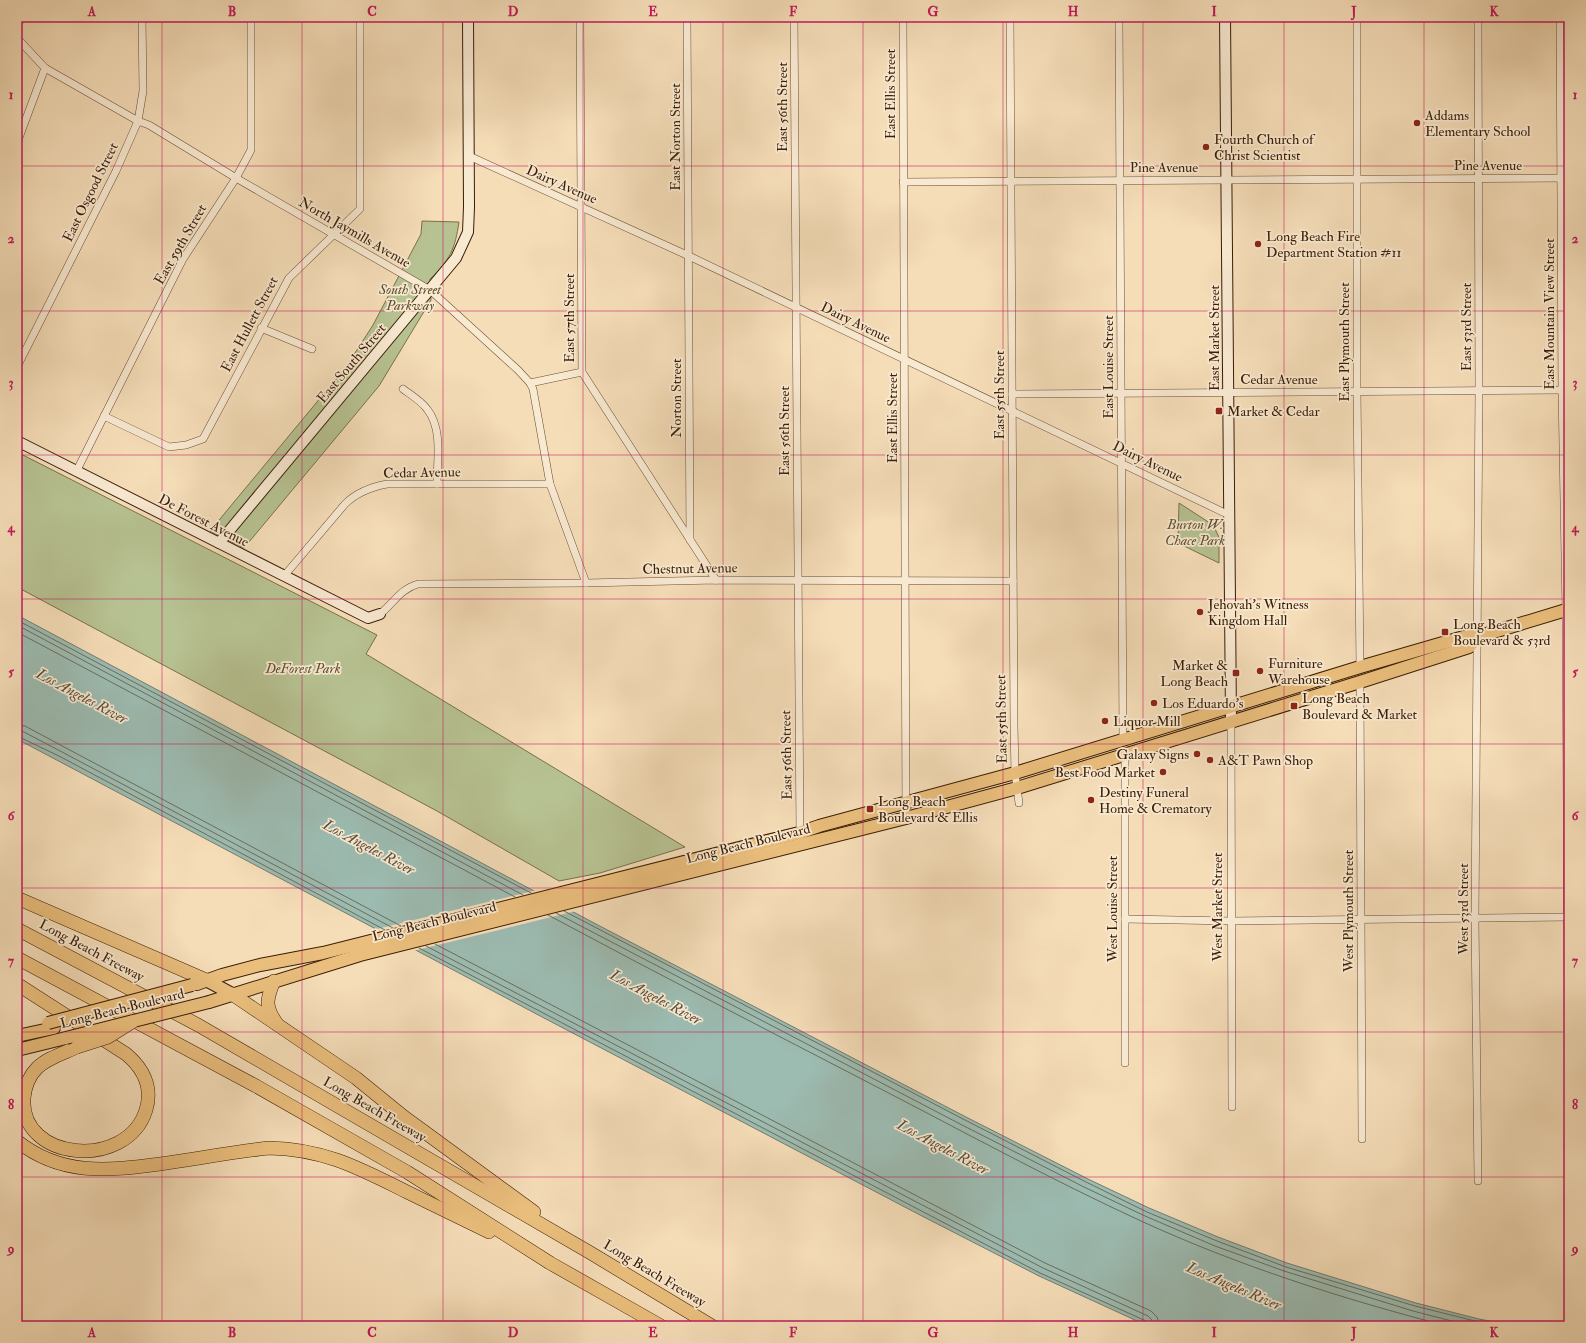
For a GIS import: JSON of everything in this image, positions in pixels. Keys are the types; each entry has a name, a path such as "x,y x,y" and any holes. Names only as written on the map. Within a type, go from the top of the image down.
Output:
{"highway":[{"path":"17,898 206,980"},
{"name":"Long Beach Freeway","path":"17,929 198,1025 589,1252 712,1326"},
{"path":"17,958 249,1082 407,1172 550,1263 661,1326"},
{"path":"274,981 267,997 269,1010 281,1028"},
{"path":"17,984 126,1054 144,1074 147,1084 147,1100 144,1115 139,1124 126,1139 95,1150 85,1151 69,1149 46,1141 33,1129 28,1121 25,1112 25,1092 31,1075 37,1068 51,1059 77,1047 108,1037 132,1022"},
{"path":"232,994 356,1078 411,1122 589,1252"},
{"path":"17,1141 29,1151 44,1158 76,1168 96,1170 115,1170 269,1148 288,1148 314,1153 337,1159 366,1172 550,1263"}],"main road":[{"name":"Long Beach Boulevard","path":"17,1030 51,1025 284,959 359,950 715,866 800,839 906,802 1015,773 1360,666 1467,636 1477,637 1568,609"},
{"name":"Long Beach Boulevard","path":"17,1050 209,1002 274,981 359,950 705,857 906,818 1017,788 1360,682 1469,646 1477,637"},
{"path":"206,980 232,994"},
{"path":"17,1036 51,1025"}],"street":[{"path":"17,24 24,17"},
{"name":"East Osgood Street","path":"17,367 116,171 138,121 143,91 142,17"},
{"name":"East 59th Street","path":"76,472 183,258 236,178 251,150 251,17"},
{"name":"East Hullett Street","path":"104,416 169,447 186,446 203,439 289,278 360,209 360,17"},
{"name":"East South Street","path":"219,543 456,258 468,232 468,17"},
{"name":"East 57th Street","path":"580,17 582,372 716,580"},
{"name":"East Norton Street","path":"687,17 689,256"},
{"name":"East 56th Street","path":"794,17 800,839"},
{"name":"East Ellis Street","path":"903,17 906,818"},
{"name":"East 55th Street","path":"1010,17 1015,773 1019,802"},
{"name":"East Louise Street","path":"1119,17 1123,740"},
{"name":"East Market Street","path":"1225,17 1231,707"},
{"name":"East Plymouth Street","path":"1357,17 1357,391 1360,666"},
{"name":"East 53rd Street","path":"1477,637 1479,391 1477,178 1478,17"},
{"name":"East Mountain View Street","path":"1560,17 1568,609 1569,1199"},
{"name":"North Jaymills Avenue","path":"17,38 45,68 138,121 149,125 236,178 430,290 512,364 530,383 535,400 550,484 586,583"},
{"path":"17,143 45,68"},
{"name":"Dairy Avenue","path":"469,156 689,256 1229,515"},
{"name":"Pine Avenue","path":"903,182 1569,178"},
{"name":"Norton Street","path":"689,256 690,540"},
{"path":"261,328 312,349"},
{"path":"530,383 582,372"},
{"path":"403,389 427,409 436,425 437,484"},
{"name":"Cedar Avenue","path":"1012,394 1566,390"},
{"name":"De Forest Avenue","path":"17,441 368,618 380,614"},
{"name":"Cedar Avenue","path":"284,576 345,504 359,493 367,489 388,484 550,484"},
{"name":"Chestnut Avenue","path":"380,614 389,607 409,586 418,584 586,583 716,580 1013,581"},
{"name":"West 53rd Street","path":"1477,637 1475,919 1478,1182"},
{"name":"West Plymouth Street","path":"1360,682 1362,1139"},
{"name":"West Market Street","path":"1231,707 1232,1107"},
{"name":"West Louise Street","path":"1125,754 1125,1063"},
{"path":"1125,919 1231,921 1568,917"}],"green space":[{"name":"South Street Parkway","path":"422,221 459,222 456,240 447,260 430,279 431,300 379,386 244,548 210,531 346,367 373,325 421,234"},
{"name":"DeForest Park","path":"17,452 377,635 366,654 685,847 600,873 559,881 437,811 17,587"},
{"name":"Burton W. Chace Park","path":"1179,503 1213,525 1219,537 1219,563 1178,543"}],"water":[{"name":"Los Angeles River","path":"17,615 594,923 966,1117 1149,1208 1218,1237 1287,1263 1416,1303 1479,1319 1515,1326 1148,1326 1039,1276 544,1018 17,739"}],"pier":[{"path":"537,890 576,911 413,951 373,930"}],"place":[{"name":"Addams Elementary School","path":"1417,123"},
{"name":"Fourth Church of Christ Scientist","path":"1206,147"},
{"name":"Long Beach Fire Department Station #11","path":"1258,244"},
{"name":"Market & Cedar","path":"1219,411"},
{"name":"Jehovah's Witness Kingdom Hall","path":"1200,612"},
{"name":"Long Beach Boulevard & 53rd","path":"1445,632"},
{"name":"Furniture Warehouse","path":"1260,671"},
{"name":"Market & Long Beach","path":"1236,673"},
{"name":"Los Eduardo's","path":"1154,703"},
{"name":"Long Beach Boulevard & Market","path":"1294,706"},
{"name":"Liquor Mill","path":"1105,721"},
{"name":"Galaxy Signs","path":"1197,754"},
{"name":"A&T Pawn Shop","path":"1210,760"},
{"name":"Best Food Market","path":"1163,772"},
{"name":"Destiny Funeral Home & Crematory","path":"1091,800"},
{"name":"Long Beach Boulevard & Ellis","path":"870,809"}]}
